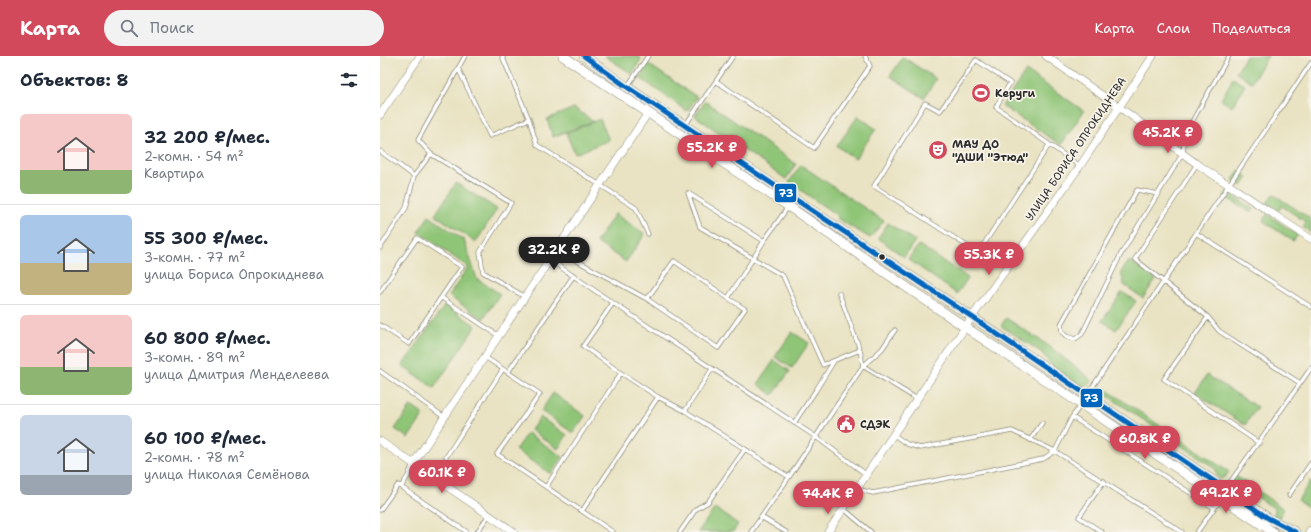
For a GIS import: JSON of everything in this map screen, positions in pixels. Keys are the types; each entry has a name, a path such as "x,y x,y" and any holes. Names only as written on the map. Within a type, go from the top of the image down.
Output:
{"street":[{"path":"380,115 420,56"},
{"path":"563,56 788,206 965,328 1081,405 1224,494 1294,532"},
{"path":"584,56 627,87 972,317 1224,494 1272,532"},
{"path":"1046,56 1197,164 1311,239"},
{"name":"УЛИЦА БОРИСА ОПРОКИДНЕВА","path":"828,532 972,317 1080,166 1153,56"},
{"path":"413,464 648,114"},
{"path":"380,441 514,532"}],"lane":[{"path":"465,56 418,140 431,154 511,203 480,252 483,272 525,297"},
{"path":"502,56 529,120 537,145 636,208 648,234"},
{"path":"627,87 648,56"},
{"path":"685,126 733,56"},
{"path":"716,81 814,148 870,66 865,56"},
{"path":"978,56 940,111 925,103 874,186 978,253 1049,145"},
{"path":"1159,194 1137,190 1061,324 1062,332 1066,336 1075,339 1082,334 1121,254 1159,194 1183,154 1184,134 1229,56"},
{"path":"976,60 1010,83 996,107 1080,166"},
{"path":"1086,396 1311,63"},
{"path":"458,68 490,136 529,120"},
{"path":"380,151 414,176"},
{"path":"380,248 406,208 414,176 431,154"},
{"path":"1197,164 1135,259 1164,280 1177,293 1208,317 1219,331 1300,383"},
{"path":"764,241 688,193 700,227 784,276 823,365 860,350"},
{"path":"728,298 788,206"},
{"path":"1196,232 1311,307"},
{"path":"380,292 417,238 462,267 409,344 380,326"},
{"path":"556,250 647,300 718,348 745,309 674,261 647,300"},
{"path":"550,260 816,437 867,475"},
{"path":"508,372 574,275"},
{"path":"839,293 860,350 863,366 917,399"},
{"path":"442,298 499,336"},
{"path":"613,303 583,346 658,397 685,411 789,477"},
{"path":"1208,317 1164,379 1258,442"},
{"path":"752,532 863,366 882,349 895,330"},
{"path":"484,357 540,394 497,454 613,532"},
{"path":"794,423 834,360"},
{"path":"446,457 503,369"},
{"path":"685,411 712,369"},
{"path":"1197,532 1258,442 1311,369"},
{"path":"380,371 444,417"},
{"path":"546,487 621,373"},
{"path":"582,511 658,397"},
{"path":"857,490 873,493 1043,459 1055,451 1072,417 1081,405"},
{"path":"1072,417 1214,508"},
{"path":"1030,440 1042,423"},
{"path":"894,435 907,444 920,448 1012,432 1055,451 1182,532"},
{"path":"680,532 696,509 708,502 745,449"},
{"path":"1289,495 1311,463"},
{"path":"401,487 413,464"},
{"path":"1102,532 1079,516 1104,481"},
{"path":"380,510 398,485 467,532"},
{"path":"844,509 871,532"},
{"path":"477,532 489,515"},
{"path":"762,517 786,532"},
{"path":"861,532 864,527"}],"green space":[{"path":"605,56 637,56 641,59 632,74"},
{"path":"1246,56 1268,56 1252,82 1236,73"},
{"path":"903,57 936,79 924,98 890,76"},
{"path":"648,64 697,97 687,111 640,78"},
{"path":"1026,71 1084,111 1061,145 1002,106"},
{"path":"1233,78 1245,85 1232,107 1221,100"},
{"path":"705,101 796,164 786,179 695,116"},
{"path":"574,108 593,121 553,137 547,119"},
{"path":"858,116 876,129 855,159 837,146"},
{"path":"600,119 609,140 575,154 566,133"},
{"path":"801,165 884,221 870,238 838,219 835,214 789,182"},
{"path":"1239,171 1248,177 1242,186 1233,180"},
{"path":"456,183 497,209 476,242 435,215"},
{"path":"1227,192 1254,209 1251,213 1224,196"},
{"path":"1273,194 1311,219 1311,233 1303,227 1306,222 1282,206 1278,211 1267,203"},
{"path":"615,214 645,234 626,262 596,242"},
{"path":"1267,214 1298,235 1293,241 1263,221"},
{"path":"429,216 464,240 477,279 500,294 483,319 449,296 468,267 418,232"},
{"path":"888,223 915,241 904,257 878,238"},
{"path":"919,245 968,278 957,294 908,259"},
{"path":"1129,261 1156,279 1143,298 1124,285 1121,272"},
{"path":"1122,292 1136,301 1116,330 1102,321"},
{"path":"445,305 476,326 434,388 402,366"},
{"path":"1006,318 1049,346 1092,380 1087,386 1081,386 1052,366 1041,352 1001,326"},
{"path":"792,332 809,343 792,368 775,357"},
{"path":"774,360 790,371 773,395 758,384"},
{"path":"1207,375 1257,407 1245,425 1195,393"},
{"path":"1098,384 1229,472 1226,476 1220,479 1216,476 1215,468 1105,394 1099,398 1094,395 1094,390"},
{"path":"553,393 585,416 573,433 541,411"},
{"path":"411,406 424,415 408,438 395,429"},
{"path":"540,417 567,435 558,449 531,430"},
{"path":"527,433 563,457 551,474 515,450"},
{"path":"1236,476 1284,509 1278,519 1274,517 1275,509 1243,487 1237,491 1233,488 1233,481"},
{"path":"1311,480 1311,506 1309,508 1298,500"},
{"path":"715,508 738,524 733,532 698,532"}],"transit line":[{"name":"73","path":"584,56 627,87 972,317 1268,518 1295,532"}],"place":[{"name":"Керуги","path":"981,93"},
{"name":"МАУ ДО \"ДШИ \"Этюд\"","path":"938,150"},
{"name":"СДЭК","path":"846,424"}]}
